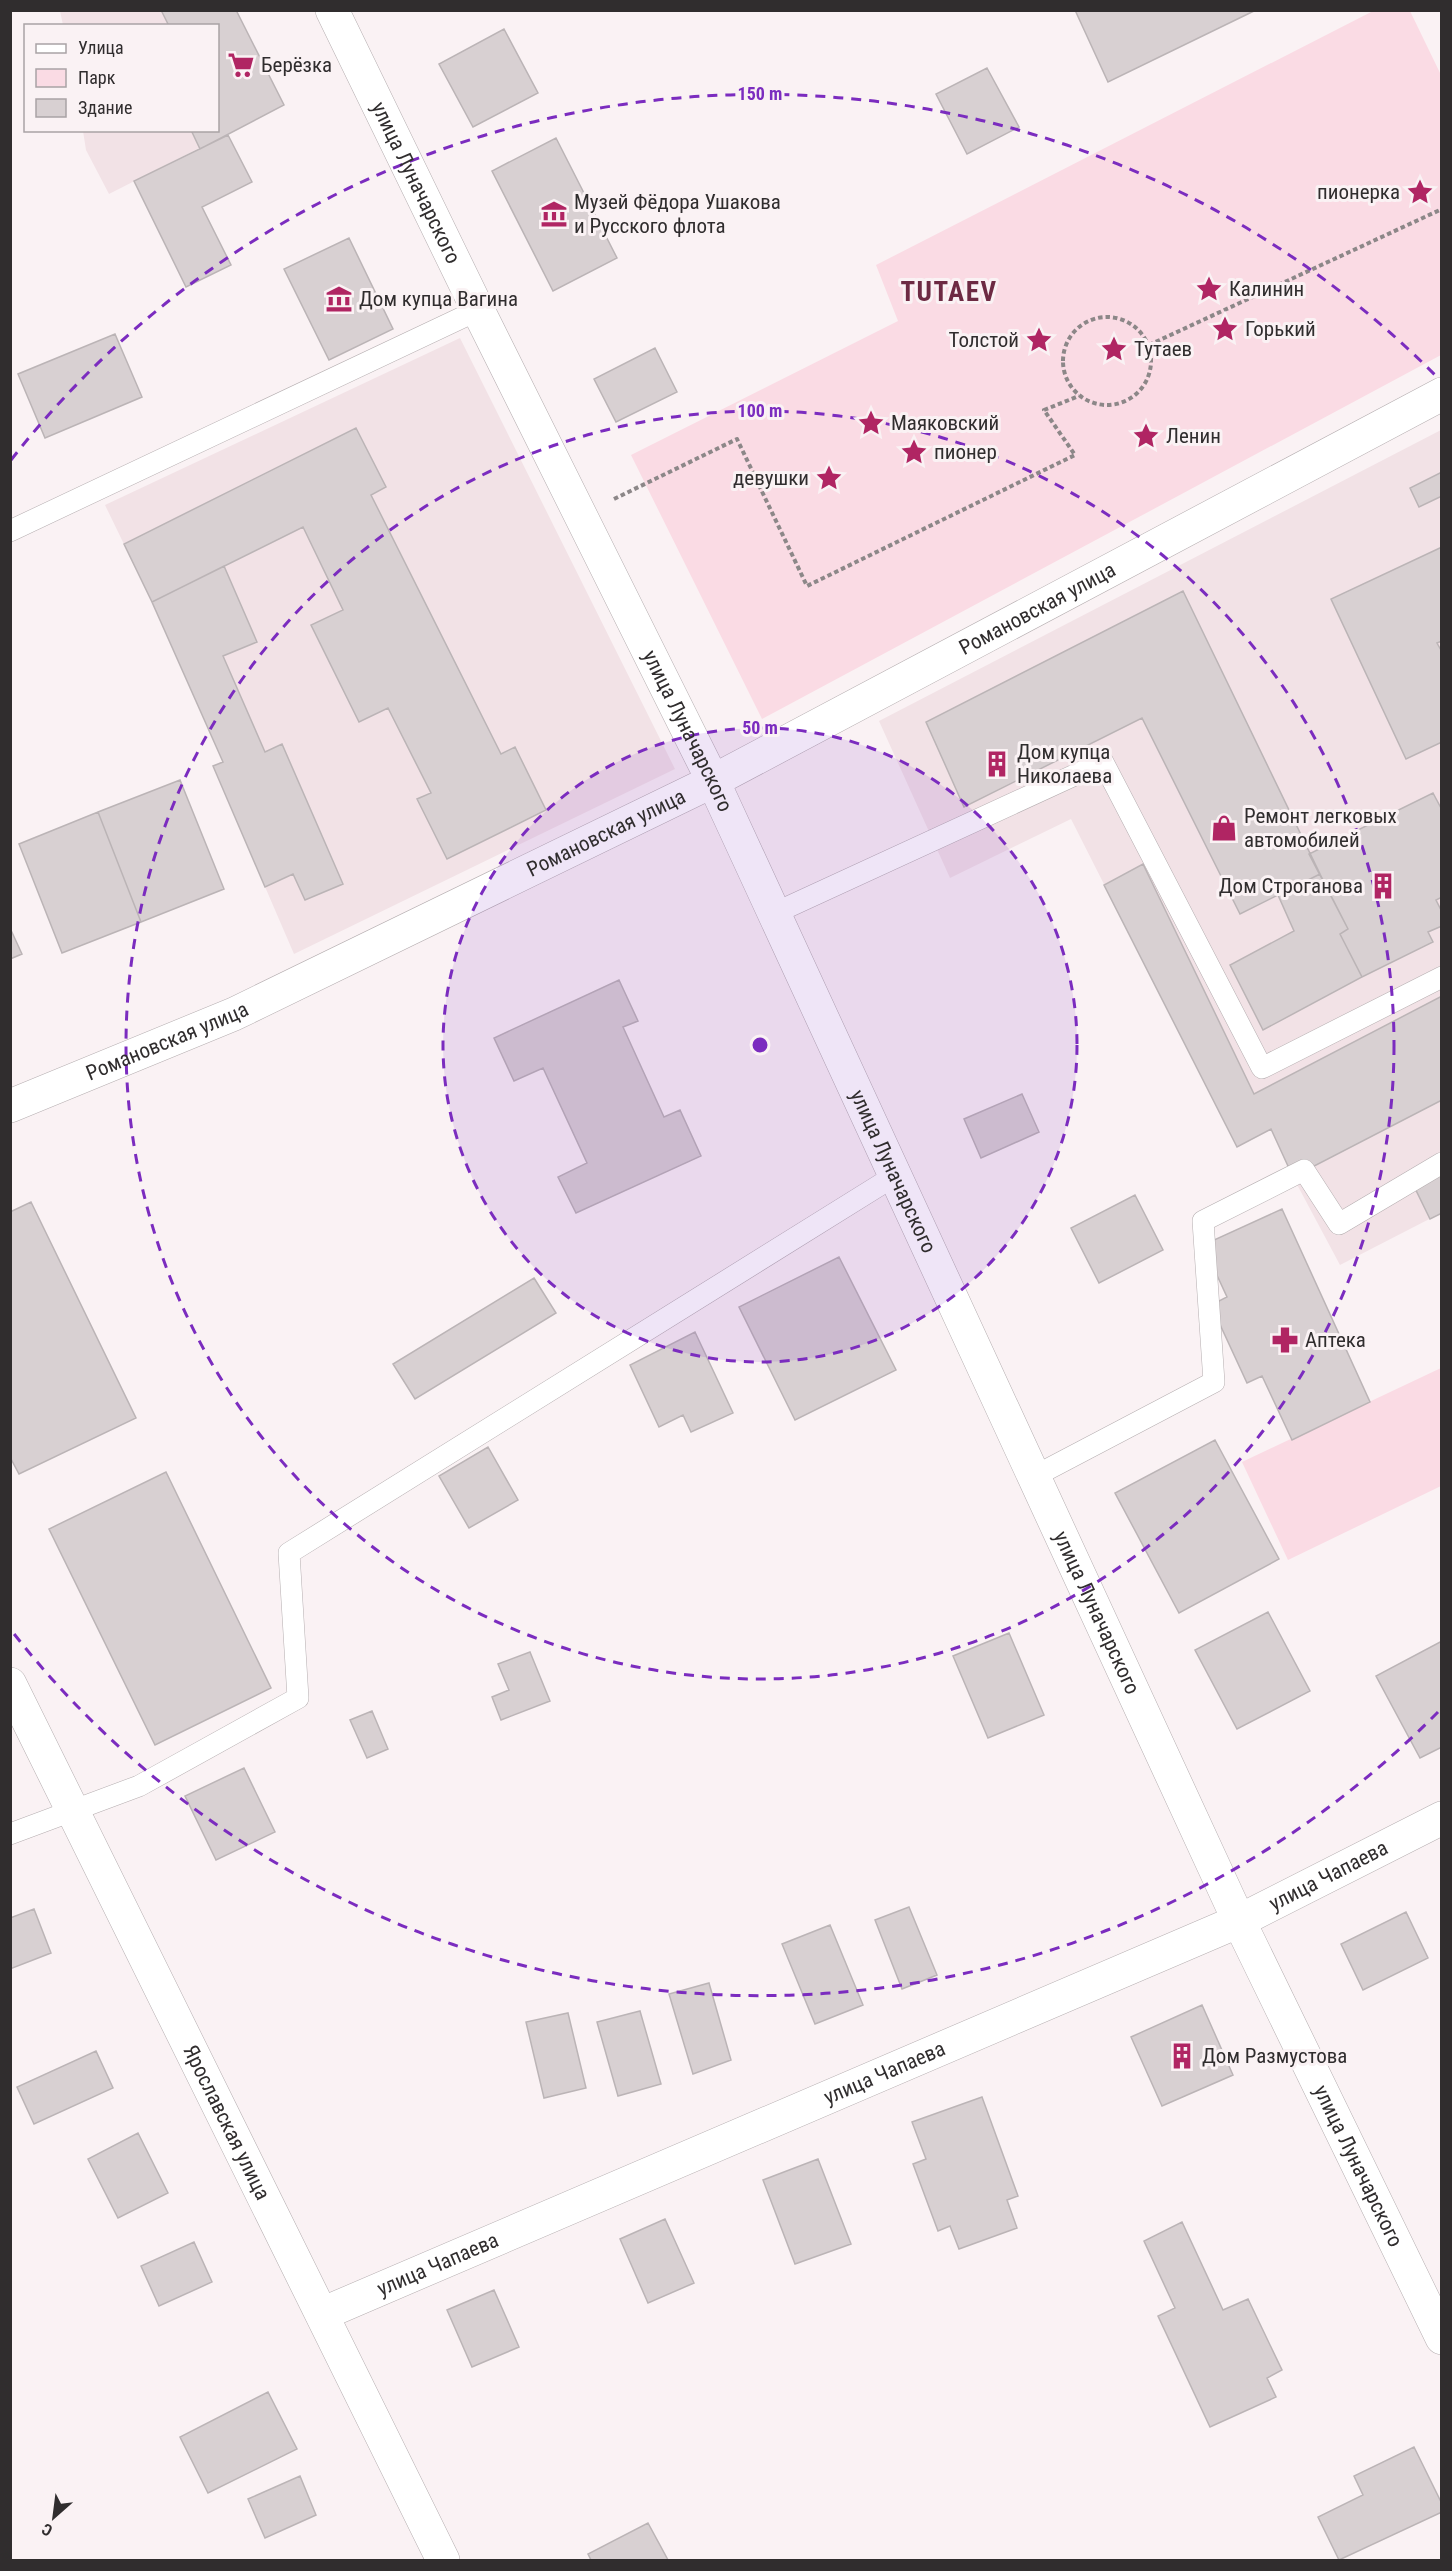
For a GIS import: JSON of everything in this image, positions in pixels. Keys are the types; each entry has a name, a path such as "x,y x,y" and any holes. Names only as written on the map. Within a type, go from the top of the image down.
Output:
{"street":[{"name":"улица Луначарского","path":"332,10 478,310 713,781 1239,1921 1442,2338"},
{"name":"Романовская улица","path":"10,1106 234,1014 713,781 1442,394"},
{"name":"Ярославская улица","path":"10,1684 443,2560"},
{"name":"улица Чапаева","path":"322,2314 1239,1921 1442,1818"}],"lane":[{"path":"10,531 478,310"},
{"path":"775,913 1103,762 1262,1068 1442,977"},
{"path":"1035,1476 1214,1382 1203,1221 1304,1170 1339,1224 1442,1163"},
{"path":"10,1834 139,1786 298,1698 289,1553 896,1175"}],"path":[{"path":"1149,345 1442,209"},
{"path":"1102,316 1117,317 1131,322 1142,332 1149,345 1152,359 1150,374 1144,387 1133,398 1121,404 1091,403 1078,396 1063,370 1063,355 1067,341 1076,329 1102,316"},
{"path":"580,516 737,439 807,586 1075,455 1044,410 1078,396"}],"shaded area":[{"path":"60,11 236,11 284,105 109,194 86,150 83,132 219,132 219,24 63,24"},
{"path":"460,338 675,769 294,954 213,766 223,761 152,602 105,505"},
{"path":"1441,430 1441,1213 1340,1265 1293,1177 1271,1130 1237,1147 1071,819 950,878 879,721"}],"green space":[{"path":"1373,11 1410,11 1441,75 1441,355 762,719 631,455 898,321 876,265"},
{"path":"1441,1368 1441,1486 1288,1560 1242,1462"}],"building":[{"name":"Берёзка","path":"161,10 236,10 284,105 200,149 192,132 219,132 219,24 168,24"},
{"path":"1075,10 1256,10 1108,82"},
{"path":"504,29 538,93 473,127 439,64"},
{"path":"987,68 1019,127 967,154 936,94"},
{"path":"228,135 252,182 202,207 231,265 186,287 134,181"},
{"name":"Музей Фёдора Ушакова и Русского флота","path":"556,138 617,258 553,291 492,171"},
{"name":"Дом купца Вагина","path":"349,238 393,329 329,360 284,269"},
{"path":"115,334 142,397 45,438 18,374"},
{"path":"655,348 677,392 616,422 594,379"},
{"path":"356,428 386,487 371,495 501,754 515,747 546,810 447,859 417,799 431,793 388,708 359,722 311,625 343,610 303,527 152,602 124,544"},
{"path":"1442,472 1442,496 1419,507 1410,488"},
{"path":"1442,547 1442,641 1437,643 1442,652 1442,742 1406,759 1331,599"},
{"path":"224,566 257,642 223,656 265,752 282,744 343,884 305,900 293,874 265,887 213,766 223,762 152,602"},
{"name":"Дом купца Николаева","path":"1183,591 1320,874 1240,914 1142,718 964,807 926,722"},
{"path":"180,780 224,889 141,922 98,812"},
{"name":"Дом Строганова","path":"1433,793 1442,810 1442,897 1436,900 1442,912 1442,926 1428,932 1433,942 1362,977 1340,934 1348,929 1309,854"},
{"path":"98,812 141,922 62,953 19,844"},
{"path":"1143,864 1254,1094 1442,996 1442,1100 1293,1177 1271,1129 1237,1147 1104,885"},
{"path":"1320,874 1348,929 1340,934 1362,977 1263,1030 1230,965 1294,931 1278,895"},
{"path":"10,928 22,954 10,959"},
{"path":"619,980 638,1021 623,1027 664,1117 680,1110 701,1156 576,1213 558,1177 587,1163 543,1068 514,1081 494,1038"},
{"path":"1022,1094 1039,1132 981,1158 964,1119"},
{"path":"1442,1165 1442,1213 1430,1219 1411,1180"},
{"path":"1135,1195 1163,1250 1099,1283 1071,1228"},
{"path":"31,1202 136,1418 19,1474 10,1457 10,1212"},
{"name":"Аптека","path":"1282,1209 1370,1402 1292,1440 1262,1376 1247,1383 1211,1305 1227,1297 1203,1245"},
{"path":"839,1257 896,1370 795,1420 739,1307"},
{"path":"534,1278 556,1313 415,1399 393,1364"},
{"path":"695,1332 733,1413 691,1432 683,1415 659,1427 630,1365"},
{"path":"1215,1440 1279,1559 1179,1613 1115,1493"},
{"path":"488,1447 518,1500 469,1528 439,1476"},
{"path":"166,1472 271,1688 155,1745 49,1529"},
{"path":"1268,1612 1310,1691 1237,1729 1195,1650"},
{"path":"1009,1633 1044,1715 988,1738 953,1656"},
{"path":"1442,1641 1442,1747 1420,1758 1376,1676"},
{"path":"530,1652 550,1701 501,1720 492,1697 509,1690 498,1664"},
{"path":"372,1711 388,1749 367,1758 350,1720"},
{"path":"244,1768 275,1832 216,1860 185,1796"},
{"path":"909,1907 937,1975 902,1989 875,1920"},
{"path":"34,1909 51,1953 10,1969 10,1918"},
{"path":"1406,1912 1428,1958 1363,1990 1341,1944"},
{"path":"830,1925 863,2005 815,2024 782,1944"},
{"path":"709,1983 731,2060 693,2074 669,1994"},
{"name":"Дом Размустова","path":"1202,2005 1233,2075 1162,2106 1131,2037"},
{"path":"640,2011 661,2084 618,2096 597,2022"},
{"path":"568,2013 586,2088 544,2098 526,2022"},
{"path":"96,2051 113,2088 34,2124 17,2087"},
{"path":"982,2097 1018,2196 1007,2200 1017,2228 959,2249 950,2226 938,2231 913,2164 926,2159 912,2122"},
{"path":"138,2133 168,2193 118,2218 88,2159"},
{"path":"818,2159 851,2244 795,2264 763,2180"},
{"path":"665,2219 694,2283 648,2303 620,2239"},
{"path":"1182,2222 1223,2310 1248,2299 1282,2370 1267,2378 1276,2397 1210,2427 1158,2316 1175,2308 1144,2241"},
{"path":"194,2242 212,2282 159,2306 141,2266"},
{"path":"494,2290 519,2347 472,2367 447,2310"},
{"path":"268,2392 297,2449 208,2493 180,2437"},
{"path":"1414,2447 1442,2504 1442,2512 1339,2560 1318,2517 1363,2495 1354,2476"},
{"path":"300,2476 316,2515 265,2538 248,2499"},
{"path":"648,2523 668,2560 591,2560 588,2554"}],"place":[{"name":"Берёзка","path":"241,65"},
{"name":"пионерка","path":"1420,192"},
{"name":"Музей Фёдора Ушакова и Русского флота","path":"554,214"},
{"name":"Калинин","path":"1209,289"},
{"name":"Дом купца Вагина","path":"339,299"},
{"name":"Горький","path":"1225,329"},
{"name":"Толстой","path":"1039,340"},
{"name":"Тутаев","path":"1114,349"},
{"name":"Маяковский","path":"871,423"},
{"name":"Ленин","path":"1146,436"},
{"name":"пионер","path":"914,452"},
{"name":"девушки","path":"829,478"},
{"name":"Дом купца Николаева","path":"997,764"},
{"name":"Ремонт легковых автомобилей","path":"1224,828"},
{"name":"Дом Строганова","path":"1383,886"},
{"name":"Аптека","path":"1285,1340"},
{"name":"Дом Размустова","path":"1182,2056"}],"district":[{"name":"TUTAEV","path":"949,292"}]}
